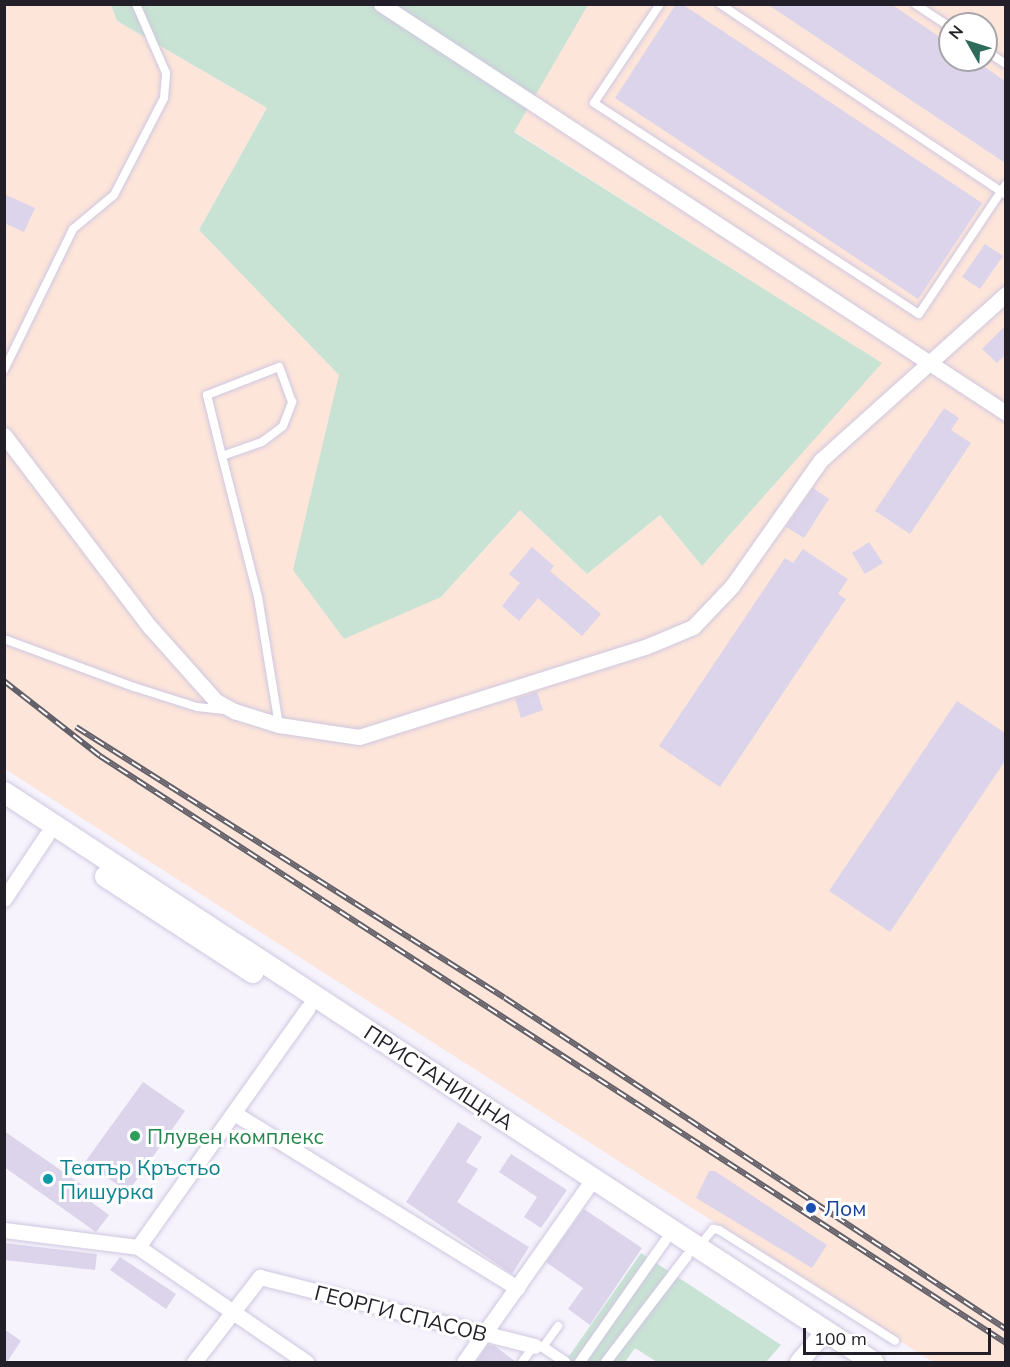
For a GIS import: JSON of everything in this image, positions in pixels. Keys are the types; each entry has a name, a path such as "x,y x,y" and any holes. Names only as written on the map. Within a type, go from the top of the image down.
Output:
{"main road":[{"name":"ПРИСТАНИЩНА","path":"4,792 822,1336 873,1362"},
{"name":"ПРИСТАНИЩНА","path":"4,809 665,1241 693,1251"},
{"name":"ПРИСТАНИЩНА","path":"822,1336 849,1362"}],"street":[{"path":"381,4 1005,413"},
{"path":"4,435 150,627 201,688 234,711 279,725 336,736 359,737 385,731 645,648 693,627 732,586 821,460 1005,294"},
{"path":"4,899 46,836"},
{"path":"138,1247 308,1008"},
{"path":"234,1113 517,1288"},
{"path":"464,1362 586,1189"},
{"path":"4,1230 138,1247 232,1314 306,1362"},
{"path":"580,1362 665,1241"},
{"path":"606,1362 693,1251"},
{"name":"ГЕОРГИ СПАСОВ","path":"232,1314 261,1277 483,1335 538,1347"},
{"path":"194,1362 232,1314"},
{"path":"799,1362 822,1336"},
{"path":"538,1347 565,1362"}],"lane":[{"path":"4,370 73,229 114,195 164,98 166,73 136,4"},
{"path":"660,4 594,103 919,314 1003,193 1005,184"},
{"path":"720,4 1003,193"},
{"path":"915,4 938,19"},
{"path":"222,456 262,442 283,426 292,402 279,368 207,395 222,456 258,597 279,725"},
{"path":"4,639 197,707 234,711"},
{"path":"693,1251 712,1229 719,1230 895,1341"},
{"path":"522,1362 558,1326"}],"shaded area":[{"path":"4,5 111,5 117,21 267,108 199,230 340,375 294,570 441,597 520,510 587,574 660,515 702,566 881,363 514,131 588,5 1005,5 1005,1362 933,1362 5,769"}],"green space":[{"path":"111,5 588,5 514,132 882,363 702,566 660,515 587,574 520,510 441,597 344,639 293,570 339,375 199,230 267,108 117,21"},
{"path":"641,1253 781,1345 766,1362 657,1362 635,1348 625,1362 565,1362"}],"building":[{"path":"676,4 682,4 982,203 918,299 615,98"},
{"path":"767,4 891,4 938,36 938,72 992,72 1005,81 1005,163"},
{"path":"4,194 35,208 24,232 4,223"},
{"path":"985,244 1003,256 980,289 962,277"},
{"path":"1005,326 1005,355 997,363 982,349"},
{"path":"944,408 959,418 951,430 971,443 910,534 875,511"},
{"path":"813,488 829,499 804,538 786,527"},
{"path":"869,542 883,563 865,574 852,553"},
{"path":"532,547 554,566 550,571 601,614 582,636 538,598 519,621 502,606 520,583 509,574"},
{"path":"803,549 848,579 838,594 846,599 720,787 659,746 785,558 793,563"},
{"path":"537,692 543,710 521,718 515,699"},
{"path":"957,701 1005,733 1005,761 890,932 829,891"},
{"name":"Плувен комплекс","path":"143,1082 185,1111 128,1192 85,1162"},
{"path":"458,1122 482,1137 466,1162 478,1169 457,1202 529,1247 512,1274 406,1202"},
{"name":"Театър Кръстьо Пишурка","path":"4,1131 88,1189 83,1196 109,1215 96,1232 4,1167"},
{"path":"511,1154 567,1190 541,1228 524,1217 537,1197 499,1172"},
{"path":"709,1171 715,1171 827,1245 812,1268 696,1198"},
{"path":"584,1209 642,1248 590,1325 568,1309 583,1288 546,1262"},
{"path":"4,1243 97,1254 95,1270 4,1260"},
{"path":"120,1257 176,1294 166,1309 110,1270"},
{"path":"4,1329 21,1341 7,1362 4,1362"},
{"path":"488,1345 495,1346 516,1362 476,1362"}],"railway":[{"path":"4,681 100,756 1006,1343"},
{"path":"76,727 505,998 1006,1329"}],"place":[{"name":"Плувен комплекс","path":"135,1136"},
{"name":"Театър Кръстьо Пишурка","path":"48,1179"},
{"name":"Лом","path":"811,1208"}]}
